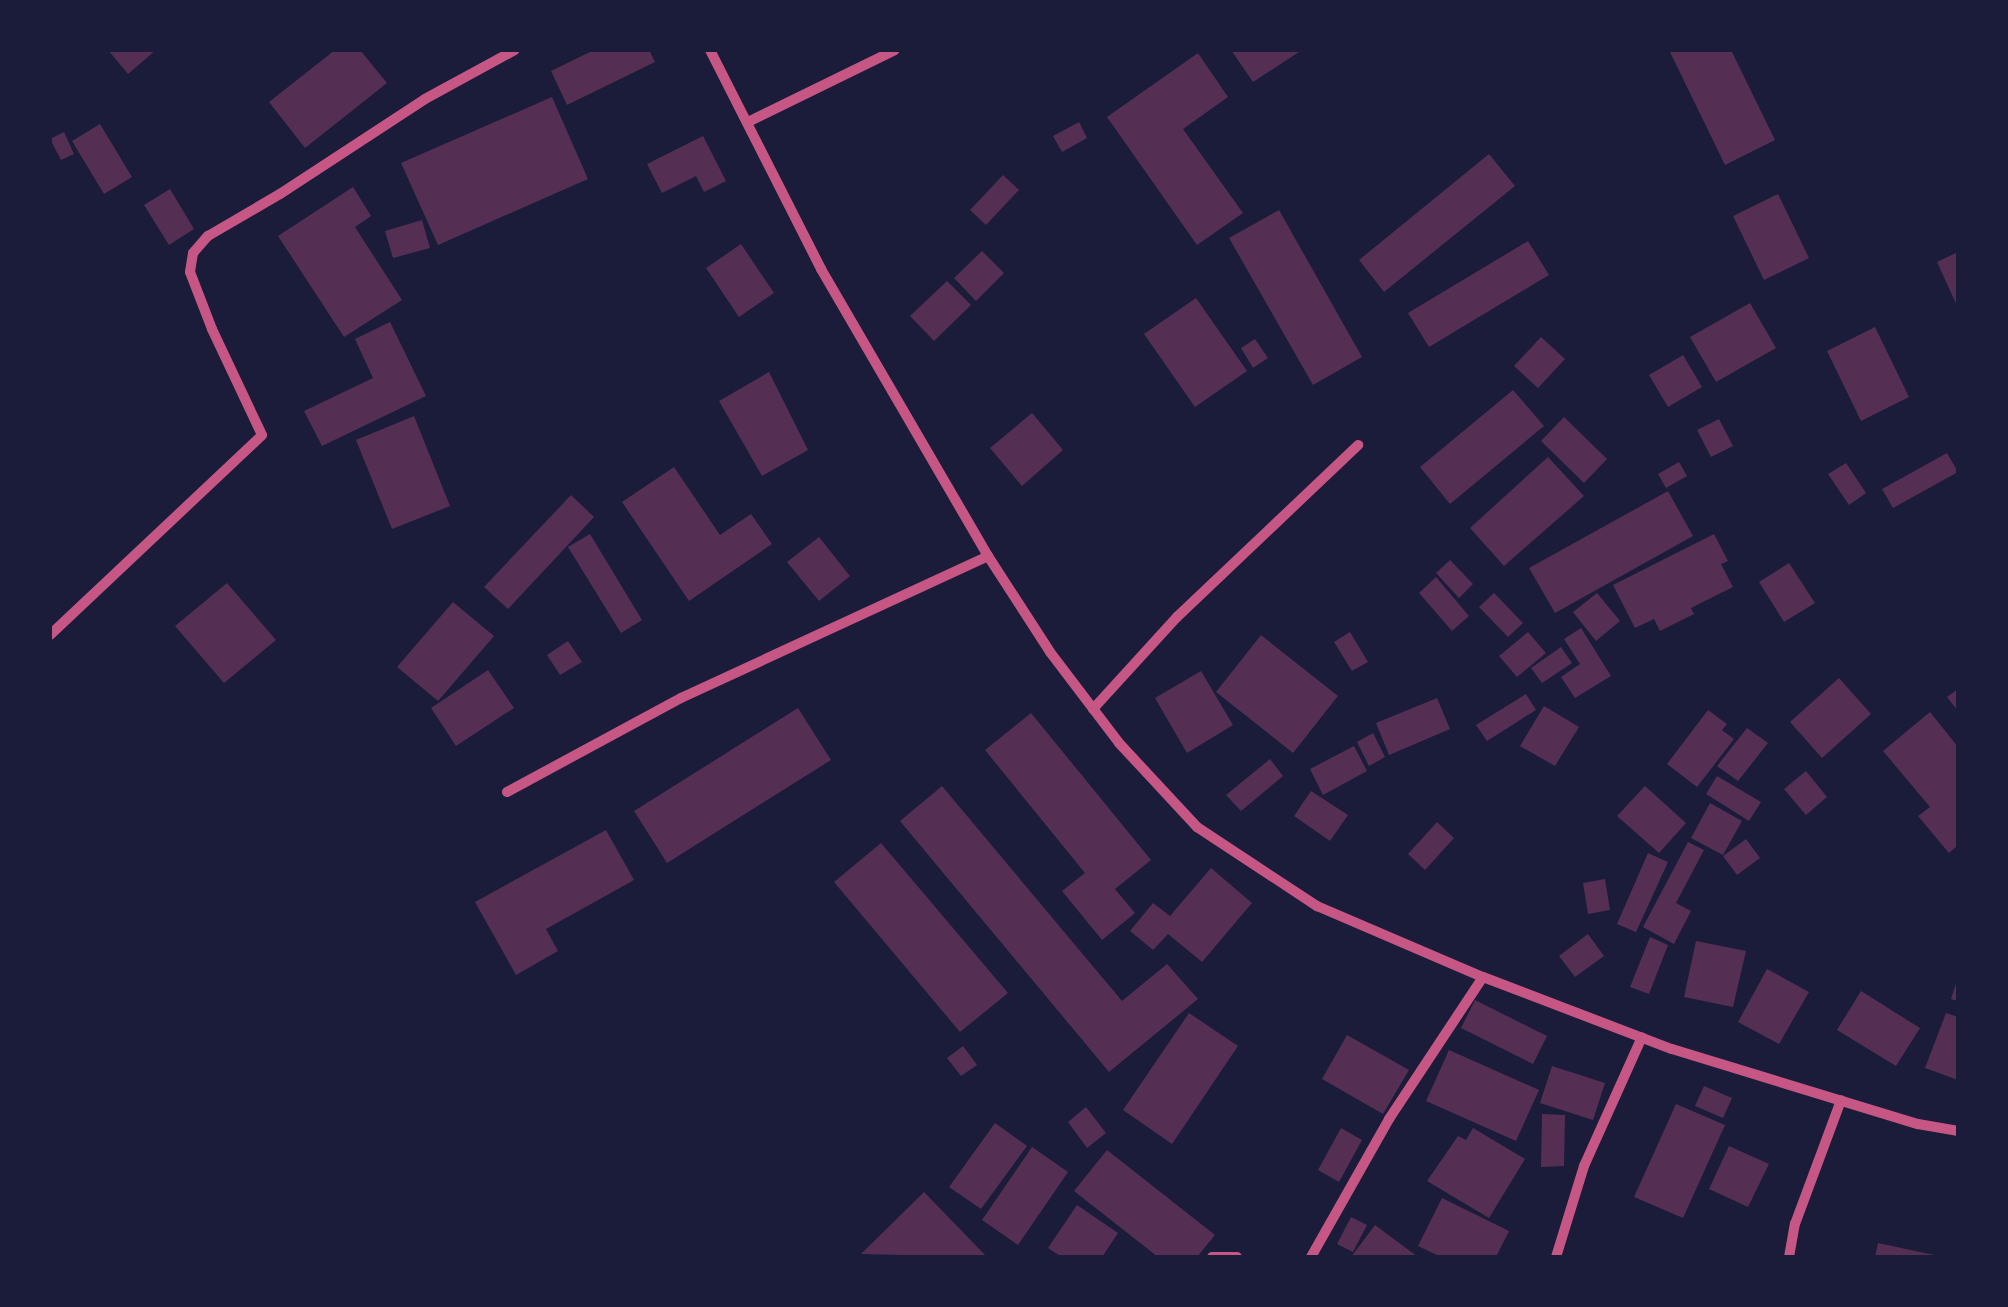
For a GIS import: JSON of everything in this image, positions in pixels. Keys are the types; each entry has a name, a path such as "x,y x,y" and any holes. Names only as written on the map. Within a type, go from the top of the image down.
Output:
{"street":[{"path":"50,635 262,435 190,272 193,253 208,236 424,99 516,50"},
{"path":"710,50 750,121 753,143 821,268 988,556 1093,708 1197,827 1317,906 1483,977 1642,1037 1841,1100 1958,1131"},
{"path":"750,121 895,50"},
{"path":"1093,708 1177,617 1358,445"},
{"path":"507,792 681,698 988,556"},
{"path":"1311,1257 1389,1119 1483,977"},
{"path":"1556,1257 1584,1166 1642,1037"},
{"path":"1789,1257 1795,1224 1841,1100"},
{"path":"1212,1257 1237,1257"}],"building":[{"path":"108,50 156,50 128,74"},
{"path":"335,50 360,50 387,83 305,148 269,102"},
{"path":"594,50 649,50 655,62 567,105 551,71"},
{"path":"1231,50 1302,50 1253,82"},
{"path":"1669,50 1731,50 1775,140 1725,165"},
{"path":"1198,53 1228,97 1183,129 1243,213 1197,245 1107,117"},
{"path":"552,97 588,179 438,245 401,163"},
{"path":"1079,122 1087,138 1062,152 1053,136"},
{"path":"100,124 132,177 104,194 72,141"},
{"path":"64,132 74,154 61,160 50,139"},
{"path":"703,136 726,181 704,192 696,176 662,193 647,164"},
{"path":"1489,154 1515,186 1384,292 1359,260"},
{"path":"1003,175 1019,190 986,225 970,210"},
{"path":"353,187 371,216 355,227 402,300 344,337 278,236"},
{"path":"170,189 194,229 169,245 144,205"},
{"path":"1778,194 1809,258 1764,280 1733,216"},
{"path":"1279,210 1362,357 1313,385 1229,238"},
{"path":"422,220 430,248 393,258 385,231"},
{"path":"1528,241 1549,275 1429,347 1408,313"},
{"path":"741,244 774,293 739,317 706,268"},
{"path":"982,251 1004,273 976,301 954,278"},
{"path":"1958,252 1958,308 1937,262"},
{"path":"947,281 971,305 934,341 910,316"},
{"path":"1196,298 1247,371 1195,407 1144,334"},
{"path":"1750,303 1776,348 1716,382 1690,337"},
{"path":"390,322 426,396 322,446 304,411 373,378 355,339"},
{"path":"1875,327 1909,397 1861,421 1827,351"},
{"path":"1541,337 1565,359 1538,388 1514,366"},
{"path":"1255,339 1268,358 1253,368 1241,348"},
{"path":"1683,355 1702,387 1668,407 1649,375"},
{"path":"769,372 808,450 762,476 719,401"},
{"path":"1513,390 1544,426 1450,504 1420,467"},
{"path":"1032,413 1063,450 1022,486 990,448"},
{"path":"414,416 450,506 392,529 356,440"},
{"path":"1564,417 1607,459 1584,483 1541,441"},
{"path":"1719,419 1733,446 1711,457 1697,430"},
{"path":"1947,453 1958,472 1893,508 1882,489"},
{"path":"1548,457 1584,496 1504,566 1470,528"},
{"path":"1679,462 1687,476 1666,488 1658,474"},
{"path":"1846,463 1866,493 1849,505 1828,474"},
{"path":"674,467 720,535 751,514 772,544 689,601 622,502"},
{"path":"1668,491 1693,536 1555,613 1529,568"},
{"path":"571,495 594,517 508,609 484,587"},
{"path":"590,534 642,620 621,633 568,547"},
{"path":"1714,534 1728,561 1721,564 1733,587 1691,608 1694,614 1660,631 1654,619 1635,628 1613,585"},
{"path":"819,537 850,576 819,601 787,562"},
{"path":"1450,560 1473,584 1459,598 1436,573"},
{"path":"1789,563 1815,603 1784,622 1759,582"},
{"path":"1436,577 1469,616 1452,631 1419,593"},
{"path":"227,583 276,640 224,683 175,626"},
{"path":"1494,593 1523,623 1508,637 1479,607"},
{"path":"1597,593 1620,621 1596,641 1573,612"},
{"path":"453,602 494,636 438,701 397,667"},
{"path":"1581,628 1611,676 1575,698 1561,677 1580,664 1564,639"},
{"path":"1350,632 1368,662 1352,671 1334,642"},
{"path":"1528,632 1546,653 1517,677 1499,656"},
{"path":"1261,635 1338,696 1293,753 1216,692"},
{"path":"568,641 582,662 560,675 547,655"},
{"path":"1561,647 1572,663 1542,683 1531,668"},
{"path":"488,670 514,708 456,746 431,708"},
{"path":"1201,671 1233,725 1187,753 1155,698"},
{"path":"1839,678 1871,714 1822,758 1790,722"},
{"path":"1958,689 1958,711 1947,697"},
{"path":"1526,694 1536,710 1487,741 1476,725"},
{"path":"1437,698 1450,729 1389,755 1376,723"},
{"path":"1544,706 1579,727 1555,766 1520,746"},
{"path":"798,708 831,760 667,863 634,811"},
{"path":"1708,710 1727,724 1722,730 1734,739 1697,787 1667,764"},
{"path":"1930,712 1958,747 1958,845 1949,853 1918,816 1930,807 1883,751"},
{"path":"1031,713 1151,860 1115,889 1135,913 1102,940 1062,891 1085,873 985,750"},
{"path":"1747,728 1768,743 1738,781 1717,766"},
{"path":"1373,733 1385,757 1369,766 1357,742"},
{"path":"1354,746 1367,771 1323,795 1310,769"},
{"path":"1270,759 1283,776 1241,811 1226,795"},
{"path":"1806,771 1827,797 1806,815 1784,789"},
{"path":"1717,776 1761,802 1749,821 1706,794"},
{"path":"942,786 1122,1001 1167,964 1198,999 1109,1072 900,821"},
{"path":"1645,786 1686,823 1659,853 1617,816"},
{"path":"1311,791 1348,815 1330,841 1294,816"},
{"path":"1710,803 1742,821 1723,855 1691,838"},
{"path":"1437,822 1454,838 1425,870 1408,854"},
{"path":"606,830 634,880 546,929 558,951 516,975 475,902"},
{"path":"1746,839 1760,858 1737,875 1723,856"},
{"path":"1688,842 1704,850 1676,903 1691,911 1674,944 1643,927"},
{"path":"881,843 1008,993 960,1032 834,882"},
{"path":"1648,853 1668,862 1636,932 1617,924"},
{"path":"1211,868 1252,903 1202,962 1168,934 1153,950 1130,931 1153,903 1170,916"},
{"path":"1605,879 1610,910 1588,914 1583,883"},
{"path":"1588,934 1604,956 1575,977 1559,956"},
{"path":"1650,937 1668,945 1649,994 1630,987"},
{"path":"1696,941 1746,951 1733,1007 1684,997"},
{"path":"1767,969 1809,992 1779,1044 1738,1022"},
{"path":"1958,977 1958,1001 1951,999"},
{"path":"1861,991 1920,1028 1896,1066 1837,1030"},
{"path":"1475,1000 1547,1036 1533,1064 1461,1028"},
{"path":"1189,1013 1238,1046 1172,1144 1123,1110"},
{"path":"1946,1013 1958,1017 1958,1080 1925,1068"},
{"path":"1347,1035 1409,1070 1383,1114 1322,1079"},
{"path":"963,1046 977,1065 961,1076 947,1058"},
{"path":"1449,1050 1539,1090 1516,1141 1426,1101"},
{"path":"1552,1066 1605,1083 1593,1120 1540,1103"},
{"path":"1704,1086 1732,1098 1723,1118 1695,1106"},
{"path":"1676,1104 1725,1125 1683,1218 1634,1197"},
{"path":"1086,1107 1106,1133 1087,1148 1068,1122"},
{"path":"1542,1114 1565,1115 1564,1166 1541,1167"},
{"path":"995,1123 1027,1146 981,1209 949,1187"},
{"path":"1341,1128 1362,1140 1339,1182 1318,1170"},
{"path":"1473,1128 1525,1159 1489,1218 1427,1181 1458,1136 1466,1140"},
{"path":"1729,1146 1769,1164 1748,1207 1709,1189"},
{"path":"1032,1147 1068,1172 1018,1245 982,1220"},
{"path":"1107,1150 1215,1235 1197,1257 1158,1257 1074,1191"},
{"path":"924,1192 987,1257 861,1254"},
{"path":"1442,1198 1509,1231 1496,1257 1441,1257 1418,1246"},
{"path":"1077,1205 1118,1233 1102,1257 1062,1257 1048,1248"},
{"path":"1351,1217 1367,1225 1353,1252 1337,1244"},
{"path":"1375,1225 1418,1257 1351,1257"},
{"path":"1878,1243 1934,1255 1934,1257 1875,1257"}]}
